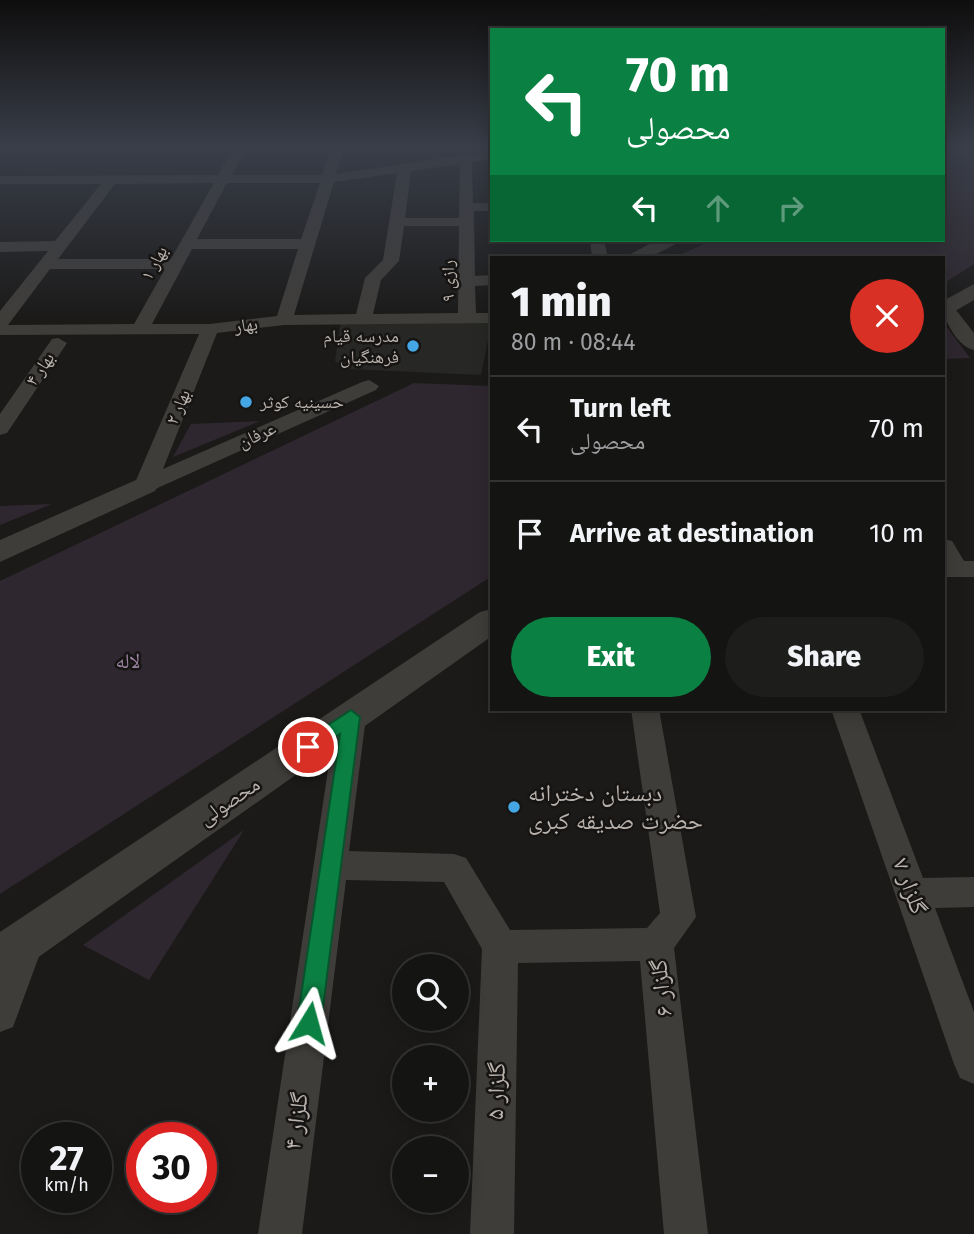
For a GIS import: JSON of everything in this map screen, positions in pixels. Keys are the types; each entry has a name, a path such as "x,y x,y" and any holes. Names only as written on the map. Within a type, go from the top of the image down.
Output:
{"street":[{"path":"0,323 93,204"},
{"name":"بهار ۱","path":"140,329 209,204"},
{"path":"284,320 320,204"},
{"path":"363,320 373,278 391,261 400,204"},
{"name":"رازی ۹","path":"467,204 467,318"},
{"path":"397,222 467,215 490,208"},
{"path":"637,256 669,242"},
{"path":"187,244 308,244"},
{"path":"0,247 60,246"},
{"path":"47,264 176,264"},
{"path":"467,281 490,280"},
{"path":"974,289 945,310 974,345"},
{"name":"بهار","path":"0,330 210,329 284,320 490,318"},
{"name":"بهار ۲","path":"145,485 210,329"},
{"name":"بهار ۴","path":"0,429 58,343"},
{"name":"عرفان","path":"145,485 369,386"},
{"path":"0,552 145,485"},
{"path":"945,549 958,569"},
{"name":"محصولی","path":"13,949 490,621"},
{"name":"گلزار ۶","path":"645,711 678,916 656,944 687,1234"},
{"name":"گلزار ۷","path":"846,711 974,1064"},
{"name":"گلزار ۴","path":"280,1234 351,717"},
{"path":"331,865 454,868 500,947 656,944"},
{"path":"912,893 974,892"},
{"name":"گلزار ۵","path":"492,1234 500,947"},
{"path":"0,1014 13,949"}],"shaded area":[{"name":"مدرسه قیام فرهنگیان","path":"490,320 481,375 348,369 335,361 341,321"}],"green space":[{"path":"945,204 974,204 974,264 945,283 945,256 677,256 709,242 945,242"},
{"path":"945,325 970,358 945,359"},
{"name":"لاله","path":"414,383 490,386 490,577 0,894 0,581"},
{"path":"260,421 173,457 191,424"},
{"path":"52,504 0,525 0,506"},
{"path":"244,830 149,980 83,945"}],"place":[{"name":"مدرسه قیام فرهنگیان","path":"413,346"},
{"name":"حسینیه کوثر","path":"246,402"},
{"name":"دبستان دخترانه حضرت صدیقه کبری","path":"514,807"}],"route":[{"path":"308,747 351,717 309,1023"}]}
